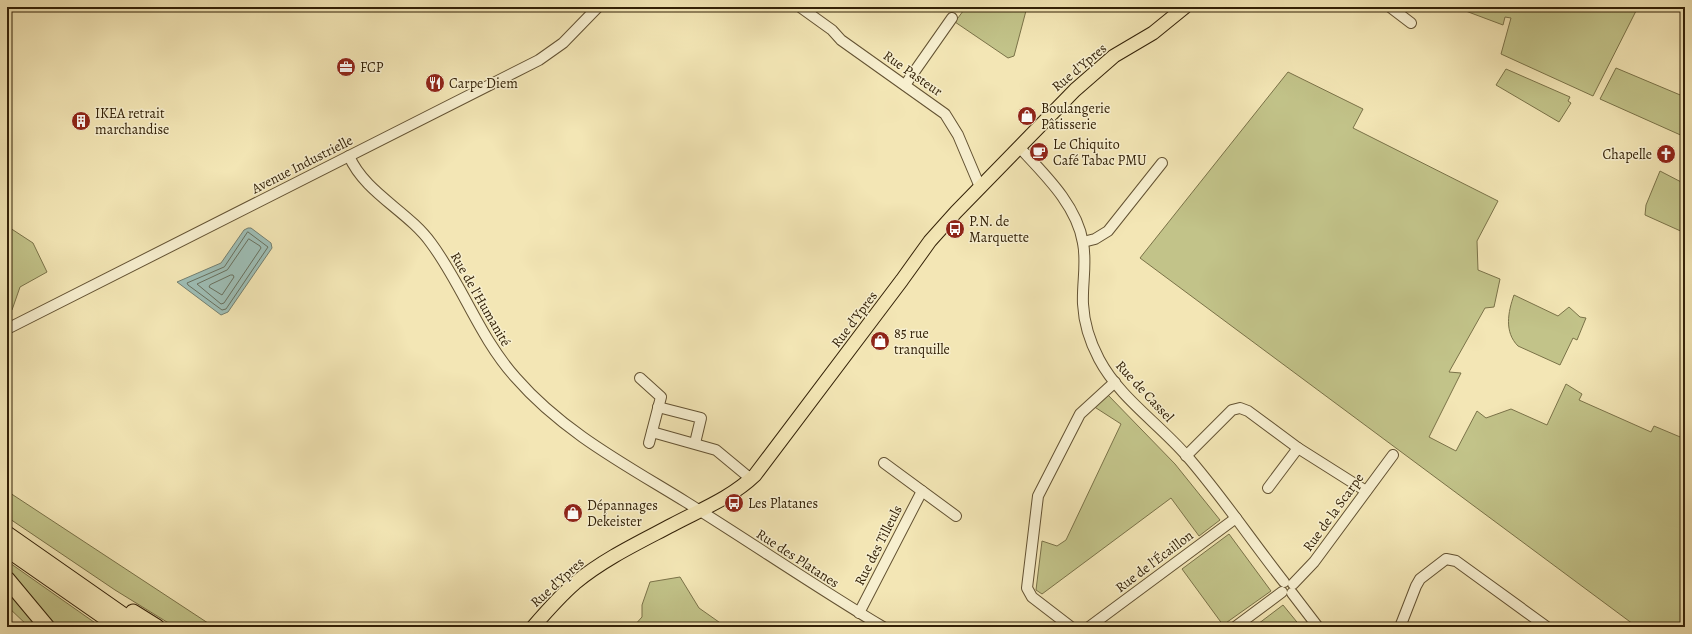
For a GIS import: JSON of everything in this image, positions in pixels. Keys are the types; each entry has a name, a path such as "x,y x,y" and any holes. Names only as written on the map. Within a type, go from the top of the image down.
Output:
{"highway":[{"path":"7,534 140,627"},
{"path":"7,549 119,627"},
{"path":"69,578 94,588 157,627"},
{"path":"7,579 47,627"}],"main road":[{"name":"Rue d'Ypres","path":"533,627 569,589 591,571 628,548 732,493 751,479 763,466 930,241 1018,147 1060,104 1097,70 1114,56 1162,27 1185,7"}],"street":[{"name":"Avenue Industrielle","path":"7,329 547,56 564,43 598,7"},
{"name":"Rue Pasteur","path":"800,7 832,30 841,40 941,110 948,118 958,135 980,187"},
{"path":"1390,7 1411,23"},
{"path":"905,85 952,18"},
{"name":"Rue de Cassel","path":"1018,147 1055,187 1075,219 1083,242 1083,304 1086,326 1093,348 1104,368 1115,382 1186,456 1236,518 1318,627"},
{"name":"Rue de l'Humanité","path":"349,156 359,175 414,223 431,243 486,338 505,365 529,393 549,411 588,441 700,511"},
{"path":"1083,242 1100,236 1111,228 1162,162"},
{"path":"640,378 661,397 649,443"},
{"path":"1071,627 1032,597 1027,588 1036,501 1080,414 1115,382"},
{"path":"658,407 701,418 695,443"},
{"path":"1186,456 1236,408 1248,411 1298,448 1366,491"},
{"path":"652,432 695,443 721,453 751,479"},
{"path":"1268,488 1298,448"},
{"name":"Rue de la Scarpe","path":"1235,627 1288,588 1311,566 1393,455"},
{"path":"884,463 956,516"},
{"name":"Rue des Tilleuls","path":"859,613 922,491"},
{"name":"Rue des Platanes","path":"700,511 800,576 883,627"},
{"name":"Rue de l'Écaillon","path":"1089,627 1236,518"},
{"path":"1400,627 1418,582 1443,560 1450,558 1547,627"}],"green space":[{"path":"966,7 1027,7 1014,56 1008,58 955,22"},
{"path":"1455,7 1638,7 1593,96 1501,54 1511,18 1505,17 1503,25"},
{"path":"1616,68 1685,97 1685,137 1600,99"},
{"path":"1506,69 1570,97 1568,101 1571,103 1559,122 1496,85"},
{"path":"1288,72 1363,109 1353,128 1498,201 1477,241 1478,270 1500,279 1494,307 1485,308 1449,372 1461,373 1429,437 1456,451 1477,411 1486,418 1511,409 1547,425 1566,384 1582,394 1579,400 1651,432 1654,426 1685,439 1685,627 1637,627 1140,258"},
{"path":"1660,171 1685,184 1685,233 1645,215 1646,205"},
{"path":"7,226 33,243 47,272 20,287 12,310 7,312"},
{"path":"1514,295 1558,316 1569,307 1580,317 1586,318 1577,340 1573,338 1560,365 1518,346 1514,340 1511,335 1508,322"},
{"path":"1107,394 1175,464 1220,520 1199,536 1171,498 1042,594 1036,590 1042,541 1057,546 1066,540 1121,424 1093,406"},
{"path":"7,491 214,627 175,627 115,590 7,517"},
{"path":"1229,534 1271,591 1223,625 1182,569"},
{"path":"7,561 101,627 54,627 7,570"},
{"path":"680,577 699,608 726,627 633,627 642,617 642,605 650,582"},
{"path":"7,590 38,627 29,627 7,606"},
{"path":"1283,605 1301,627 1254,627"}],"water":[{"path":"251,228 271,243 272,248 228,312 221,315 177,282 221,263 244,230"}],"place":[{"name":"FCP","path":"346,67"},
{"name":"Carpe Diem","path":"435,83"},
{"name":"Boulangerie Pâtisserie","path":"1027,116"},
{"name":"IKEA retrait marchandise","path":"81,121"},
{"name":"Le Chiquito Café Tabac PMU","path":"1039,152"},
{"name":"Chapelle","path":"1666,154"},
{"name":"P.N. de Marquette","path":"955,229"},
{"name":"85 rue tranquille","path":"880,341"},
{"name":"Les Platanes","path":"734,503"},
{"name":"Dépannages Dekeister","path":"573,513"}]}
